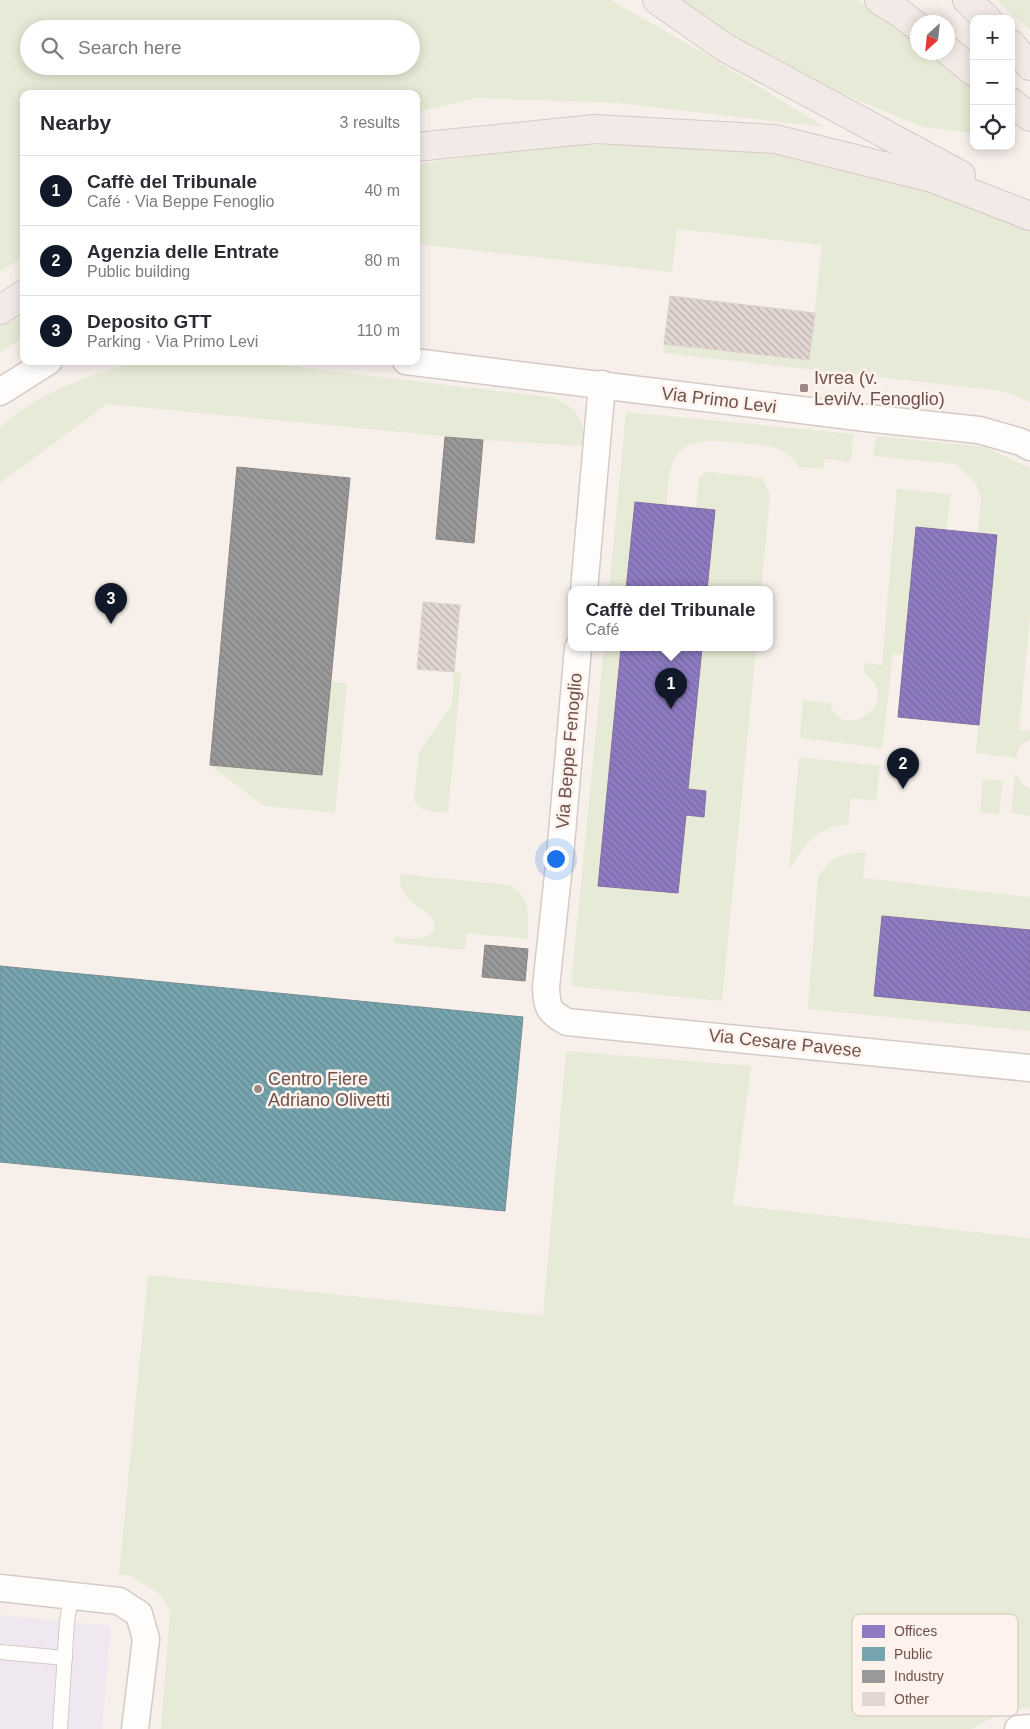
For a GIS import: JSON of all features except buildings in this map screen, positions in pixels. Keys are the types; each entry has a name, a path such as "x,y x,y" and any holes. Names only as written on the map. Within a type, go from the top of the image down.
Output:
{"main road":[{"path":"657,0 724,47 1030,214"},
{"path":"879,0 910,21"},
{"path":"967,0 983,15"},
{"path":"1015,49 1030,66"},
{"path":"955,57 970,69"},
{"path":"1015,105 1030,117"},
{"path":"420,146 595,129 775,139 932,178 1030,214"},
{"path":"0,310 20,297"}],"street":[{"name":"Via Primo Levi","path":"420,363 857,417 979,430 1021,442 1030,447"},
{"path":"0,392 43,365"},
{"path":"584,586 602,384"},
{"name":"Via Beppe Fenoglio","path":"547,1004 546,987 560,856 578,651"},
{"name":"Via Cesare Pavese","path":"547,1004 554,1015 567,1022 1030,1068"},
{"path":"0,1588 119,1601 139,1614 146,1639 135,1729"},
{"path":"1018,1729 1030,1728"}],"lane":[{"path":"60,1729 67,1622 71,1596"},
{"path":"0,1652 65,1658"}],"shaded area":[{"path":"0,1615 111,1626 102,1729 0,1729"}],"green space":[{"path":"0,0 611,0 710,57 825,127 618,103 476,98 420,111 420,90 20,90 20,259 0,271"},
{"path":"677,0 857,0 910,36 910,60 943,60 970,79 970,133 922,127 838,92 731,33"},
{"path":"997,0 1030,0 1030,30 1015,15"},
{"path":"565,145 690,147 783,155 902,181 1030,226 1030,402 1002,391 663,353 664,344 809,360 822,245 677,229 672,272 420,244 420,163"},
{"path":"20,312 20,340 0,352 0,325"},
{"path":"128,365 281,365 555,398 570,407 579,417 586,446 483,440 107,404 0,483 0,427 33,403 67,385"},
{"path":"626,412 853,434 851,462 824,459 823,469 799,467 786,453 771,447 706,441 686,447 678,453 671,466 667,505 635,502 626,586 609,586"},
{"path":"876,436 985,447 1030,468 1030,615 1019,730 1030,731 1030,739 1019,747 1016,758 976,753 997,535 978,533 981,497 976,483 955,464 873,456"},
{"path":"711,472 762,478 770,496 761,586 707,586 715,510 696,508 699,477 704,473"},
{"path":"897,489 951,494 946,530 916,527 904,655 893,654 882,748 800,738 803,700 830,703 836,715 845,720 856,720 866,715 875,707 878,697 875,684 864,672 865,663 882,665"},
{"path":"604,651 621,651 598,885 678,893 686,815 704,817 706,791 688,789 702,651 756,651 722,1001 571,986"},
{"path":"454,672 461,673 448,813 423,810 414,801 419,752 452,705"},
{"path":"331,682 347,683 335,813 264,806 210,765 322,775"},
{"path":"799,757 880,766 876,801 851,798 848,825 828,828 812,839 789,870"},
{"path":"1015,773 1021,783 1030,789 1030,816 1011,813"},
{"path":"983,779 1003,781 999,814 980,812"},
{"path":"866,852 863,878 1030,897 1030,930 882,916 875,996 1030,1011 1030,1031 808,1009 818,877 838,857"},
{"path":"400,874 509,885 525,901 528,915 528,939 467,933 465,950 394,943 395,937 415,939 428,936 432,933 434,927 433,919 410,901 402,890"},
{"path":"566,1051 751,1066 733,1205 1030,1238 1030,1707 1018,1710 1018,1614 852,1614 852,1716 997,1716 971,1729 161,1729 170,1612 161,1595 131,1576 119,1574 148,1275 543,1316"}],"place":[{"name":"Ivrea (v. Levi/v. Fenoglio)","path":"804,388"},
{"name":"Deposito GTT","path":"111,624"},
{"name":"Caffè del Tribunale","path":"671,709"},
{"name":"Agenzia delle Entrate","path":"903,789"},
{"name":"Centro Fiere Adriano Olivetti","path":"258,1089"}]}
